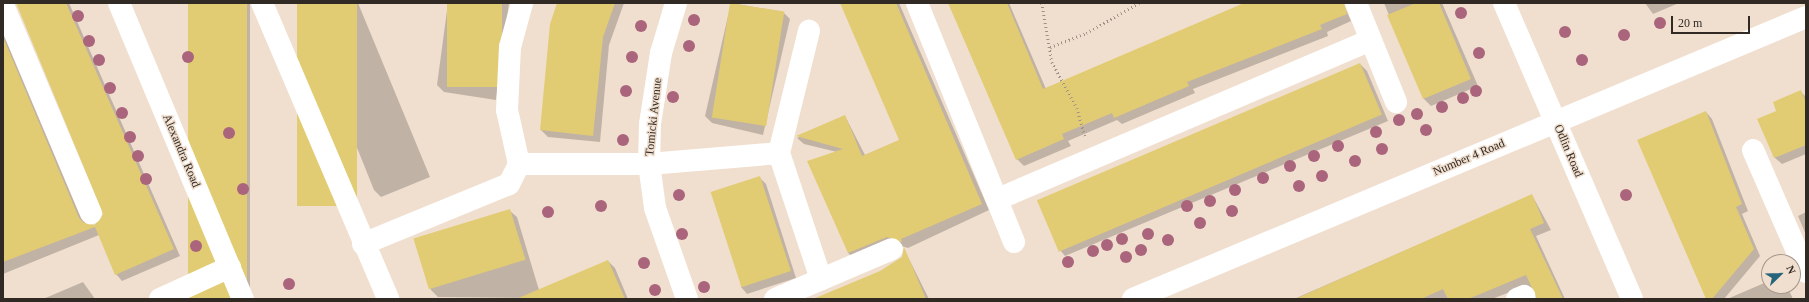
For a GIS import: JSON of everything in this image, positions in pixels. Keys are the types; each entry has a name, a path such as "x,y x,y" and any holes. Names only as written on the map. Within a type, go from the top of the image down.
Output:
{"street":[{"name":"Alexandra Road","path":"119,3 243,299"},
{"path":"262,3 363,244 388,299"},
{"path":"363,244 509,184 519,164 507,110 510,47 522,3"},
{"name":"Tomicki Avenue","path":"676,3 661,53 650,124 649,164 655,208 687,299"},
{"path":"917,3 998,199 1014,242"},
{"path":"1356,3 1396,102"},
{"name":"Odlin Road","path":"1504,3 1632,299"},
{"path":"3,5 91,213"},
{"name":"Number 4 Road","path":"1133,299 1806,17"},
{"path":"809,31 779,153 821,278"},
{"path":"998,199 1087,158 1371,40"},
{"path":"1753,150 1806,272"},
{"path":"519,164 649,164 779,153"},
{"path":"775,299 821,278 892,249"},
{"path":"160,299 230,267"}],"path":[{"path":"1042,3 1057,74 1084,128 1087,158"},
{"path":"1050,46 1086,33 1138,3"}],"building":[{"path":"16,3 66,3 174,249 115,275 95,227 3,262 3,37 79,218 84,223 95,225 103,214"},
{"path":"188,3 247,3 247,299 188,299"},
{"path":"297,3 357,3 357,206 297,206"},
{"path":"447,3 502,3 502,87 447,87"},
{"path":"557,3 615,3 603,37 593,136 540,130 550,24"},
{"path":"730,3 784,12 766,126 712,118"},
{"path":"840,3 896,3 982,204 901,239 902,242 887,237 848,253 807,161 843,149 796,136 845,115 862,156 899,140"},
{"path":"948,3 1007,3 1043,89 1244,3 1344,3 1347,14 1320,25 1322,29 1187,82 1189,86 1114,118 1112,113 1062,134 1064,139 1016,160"},
{"path":"1416,3 1439,3 1471,79 1423,99 1387,15"},
{"path":"1360,63 1382,115 1059,252 1037,200"},
{"path":"1801,90 1806,103 1806,145 1774,158 1757,119 1776,111 1773,102"},
{"path":"1706,111 1742,204 1736,207 1754,249 1712,299 1706,299 1637,140"},
{"path":"760,176 791,271 741,287 711,192"},
{"path":"1532,194 1544,223 1530,229 1563,299 1537,299 1526,275 1468,299 1448,299 1443,289 1421,299 1295,299"},
{"path":"510,209 525,260 429,289 413,239"},
{"path":"904,247 926,299 813,299 880,271 902,257"},
{"path":"608,260 625,299 516,299"}]}
